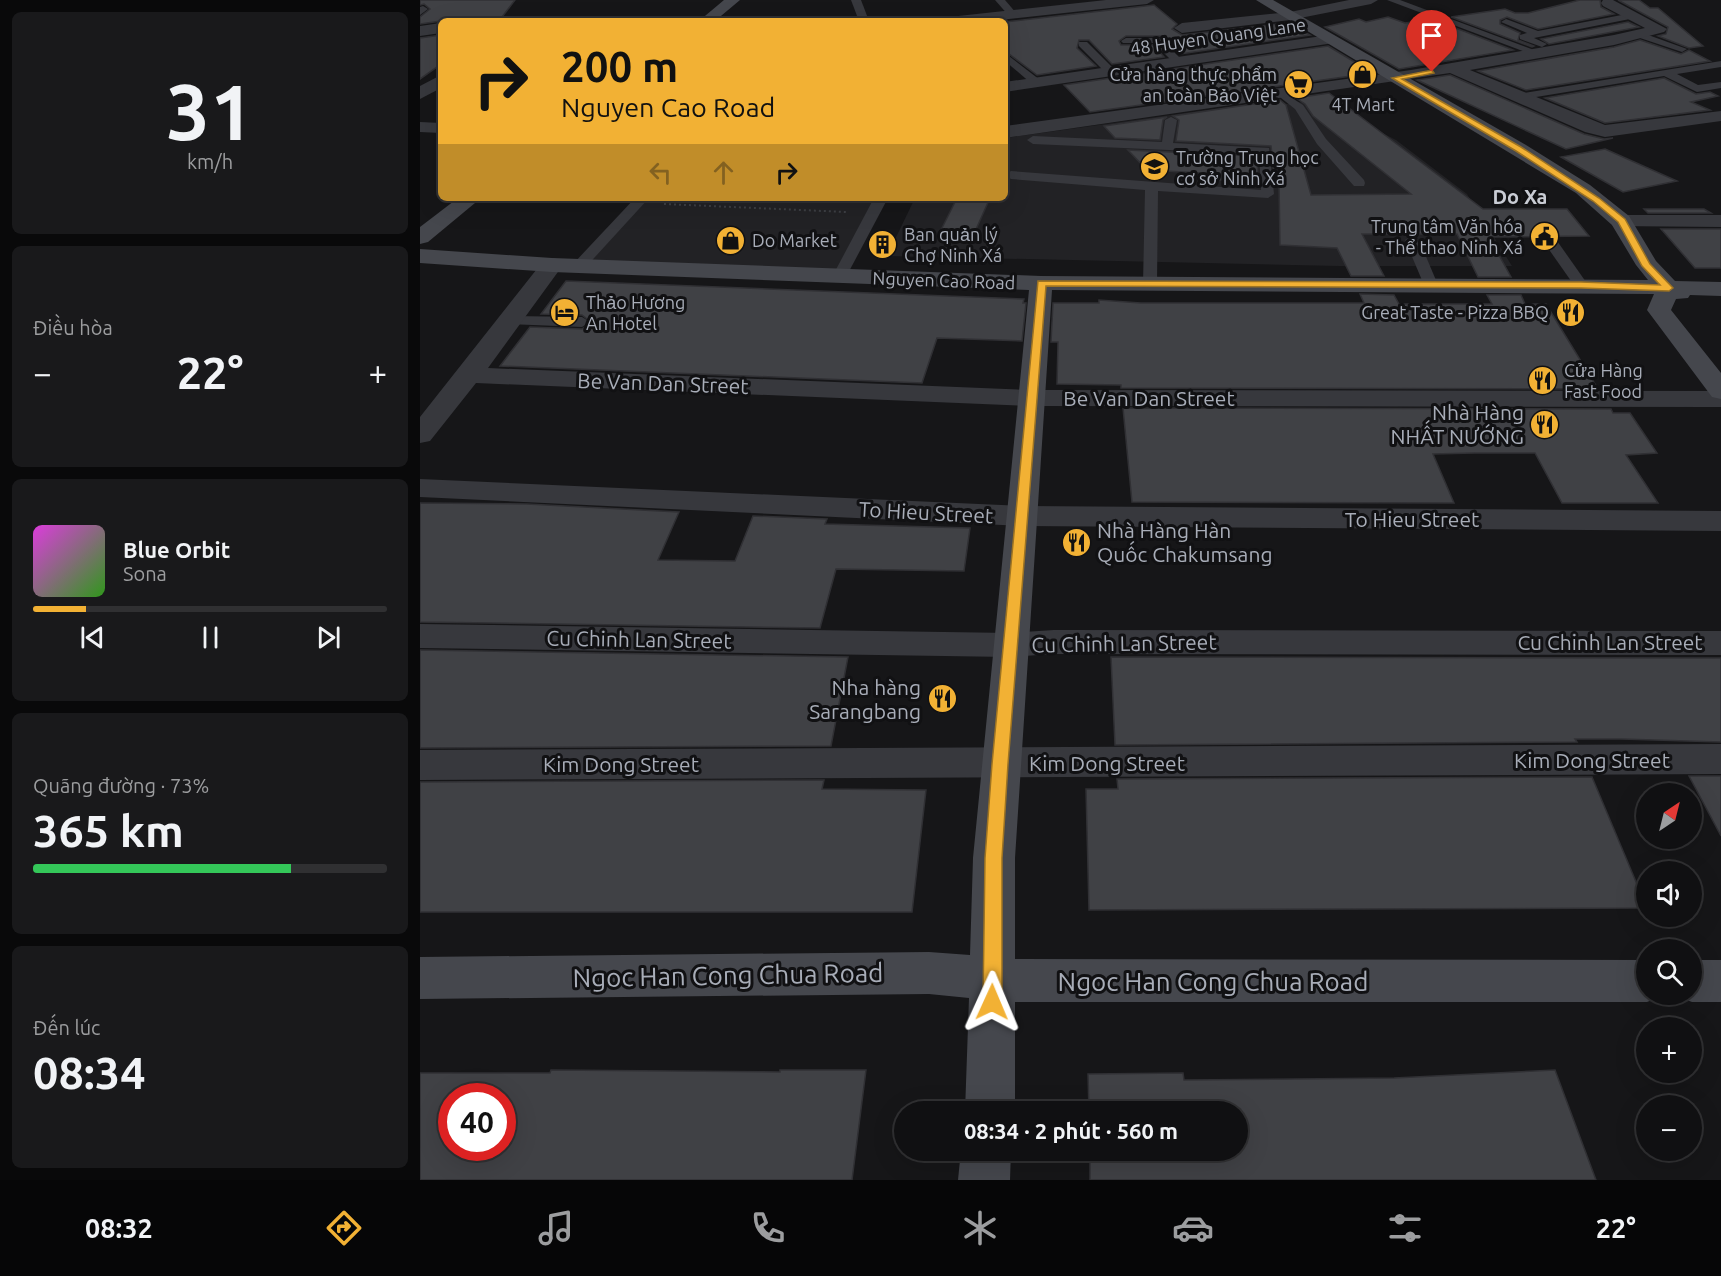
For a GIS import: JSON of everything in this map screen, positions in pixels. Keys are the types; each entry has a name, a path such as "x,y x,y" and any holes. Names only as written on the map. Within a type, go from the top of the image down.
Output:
{"main road":[{"path":"710,18 733,0"},
{"path":"1263,0 1583,189 1622,221 1647,266 1669,288 1721,309"},
{"path":"420,237 467,201"},
{"name":"Nguyen Cao Road","path":"420,256 552,265 1041,283 1581,285 1721,290"},
{"path":"990,1101 994,858 1041,283"},
{"path":"1669,288 1659,310 1721,391"},
{"name":"Ngoc Han Cong Chua Road","path":"420,978 929,973 1022,981 1636,981"},
{"path":"1702,981 1721,981"},
{"path":"984,1180 985,1161"}],"street":[{"path":"980,18 1147,0"},
{"path":"1182,28 1290,16 1371,0"},
{"path":"1008,132 1395,78 1557,50 1659,29 1608,3"},
{"path":"420,31 438,28"},
{"name":"48 Huyen Quang Lane","path":"1008,87 1329,40"},
{"path":"1452,68 1591,128 1605,131 1721,116"},
{"path":"420,94 438,82"},
{"path":"420,127 438,128"},
{"path":"1622,221 1721,221"},
{"path":"420,435 511,321 552,265"},
{"name":"Be Van Dan Street","path":"469,375 1031,398 1721,399"},
{"name":"To Hieu Street","path":"420,488 1023,516 1721,521"},
{"name":"Cu Chinh Lan Street","path":"420,636 1010,645 1054,642 1721,643"},
{"name":"Kim Dong Street","path":"420,765 1721,759"}],"lane":[{"path":"856,0 863,18"},
{"path":"1000,0 1012,15"},
{"path":"1392,0 1537,53"},
{"path":"1557,50 1523,37 1632,16"},
{"path":"1506,22 1537,34"},
{"path":"1637,34 1682,49"},
{"path":"1126,41 1157,40 1179,62"},
{"path":"1083,44 1111,72"},
{"path":"1008,59 1036,82"},
{"path":"1518,97 1721,63"},
{"path":"1664,72 1697,89 1721,85"},
{"path":"1281,94 1299,107 1321,141 1359,183"},
{"path":"1167,146 1172,120"},
{"path":"1011,175 1152,188 1268,194 1264,151 1033,140"},
{"path":"1150,284 1152,188"},
{"path":"579,266 639,201"},
{"path":"839,277 879,201"},
{"path":"1412,240 1431,285"},
{"path":"1550,241 1581,285"},
{"path":"511,321 582,322"}],"path":[{"path":"658,201 873,213"}],"shaded area":[{"name":"Trường Trung học cơ sở Ninh Xá","path":"1318,100 1396,140 1467,194 1512,266 1339,266 887,256 914,201 1008,201 1008,138 1264,102 1279,105"},
{"name":"Do Market","path":"639,201 879,201 839,277 579,266"}],"building":[{"path":"420,0 515,0 501,18 438,18 438,21 420,24 420,17 430,9 424,4 420,5"},
{"path":"1580,0 1600,0 1601,7 1614,14 1538,29 1507,17 1500,20 1500,24 1520,33 1518,40 1534,46 1532,47 1451,17 1505,9 1515,13 1528,13"},
{"path":"1618,0 1639,0 1650,8 1658,8 1703,46 1689,48 1658,36 1666,34 1668,27"},
{"path":"1154,5 1177,24 1172,29 1182,35 1287,23 1310,35 1180,54 1160,36 1126,36 1119,41 1121,45 1153,45 1164,57 1112,64 1089,40 1079,40 1077,48 1096,66 1037,75 1008,53 1008,22"},
{"path":"1388,17 1405,23 1432,19 1513,50 1399,69 1325,27 1359,19 1366,22"},
{"path":"1628,22 1639,27 1549,44 1541,39"},
{"path":"438,35 438,66 420,79 420,38"},
{"path":"1640,40 1681,54 1689,50 1710,61 1526,90 1478,71 1614,47"},
{"path":"1328,46 1373,73 1090,112 1064,85"},
{"path":"1450,75 1584,134 1604,139 1613,138 1566,149 1417,80"},
{"path":"1664,78 1696,94 1710,92 1718,96 1691,102 1710,110 1605,123 1545,98"},
{"path":"1329,93 1483,209 1567,209 1589,236 1489,237 1511,277 1478,277 1457,234 1362,234 1384,276 1351,276 1337,248 1280,245 1279,184 1275,183 1271,146 1176,141 1179,120 1173,116 1280,100 1286,105 1311,195 1411,194 1313,116 1305,104 1296,98"},
{"path":"1167,117 1163,120 1160,140 1115,138 1104,126"},
{"path":"1605,149 1677,181 1623,192 1561,157"},
{"path":"1128,150 1257,156 1258,182 1218,180 1219,174 1147,170"},
{"path":"956,201 989,201 973,236 939,234"},
{"path":"1644,209 1704,209 1711,213 1648,213"},
{"path":"1661,229 1721,229 1721,268 1695,268"},
{"path":"566,281 1024,299 1023,303 1026,303 1022,341 937,338 922,383 500,366 530,327 582,329 592,323 582,315 541,314"},
{"path":"1360,294 1394,295 1399,304 1492,304 1487,295 1521,295 1525,304 1546,304 1598,389 1121,388 1121,385 1057,384 1058,342 1051,342 1053,303 1099,303 1099,300 1141,303 1364,303"},
{"path":"1123,408 1611,409 1613,413 1630,413 1657,453 1626,455 1658,503 1562,503 1535,453 1433,454 1454,503 1132,502"},
{"path":"420,503 527,504 679,512 658,560 735,561 753,516 827,519 825,524 970,528 964,571 836,569 820,628 420,622"},
{"path":"420,650 848,657 831,746 420,748"},
{"path":"1111,657 1721,658 1721,742 1575,739 1577,742 1115,745"},
{"path":"1689,776 1721,776 1721,836 1702,800 1702,783 1693,783"},
{"path":"1592,777 1636,882 1636,908 1089,910 1086,789 1118,789 1117,779"},
{"path":"824,780 822,789 926,790 912,912 420,912 420,782"},
{"path":"551,1070 780,1072 780,1070 866,1070 852,1180 420,1180 420,1073 550,1073"},
{"path":"1555,1070 1596,1180 1090,1180 1090,1161 1248,1161 1248,1101 1089,1101 1088,1074 1183,1073 1184,1080 1394,1078"}],"place":[{"name":"4T Mart","path":"1363,75"},
{"name":"Cửa hàng thực phẩm an toàn Bảo Việt","path":"1298,84"},
{"name":"Trường Trung học cơ sở Ninh Xá","path":"1155,167"},
{"name":"Trung tâm Văn hóa - Thể thao Ninh Xá","path":"1544,236"},
{"name":"Do Market","path":"731,240"},
{"name":"Ban quản lý Chợ Ninh Xá","path":"883,244"},
{"name":"Thảo Hương An Hotel","path":"565,312"},
{"name":"Great Taste - Pizza BBQ","path":"1570,312"},
{"name":"Cửa Hàng Fast Food","path":"1543,380"},
{"name":"Nhà Hàng NHẤT NƯỚNG","path":"1545,424"},
{"name":"Nhà Hàng Hàn Quốc Chakumsang","path":"1076,542"},
{"name":"Nha hàng Sarangbang","path":"942,699"}],"district":[{"name":"Do Xa","path":"1520,196"}],"route":[{"path":"992,1002 994,858 1000,764 1023,516 1041,283 1581,285 1669,288 1647,266 1622,221 1583,189 1519,149 1395,78 1432,72"}]}
